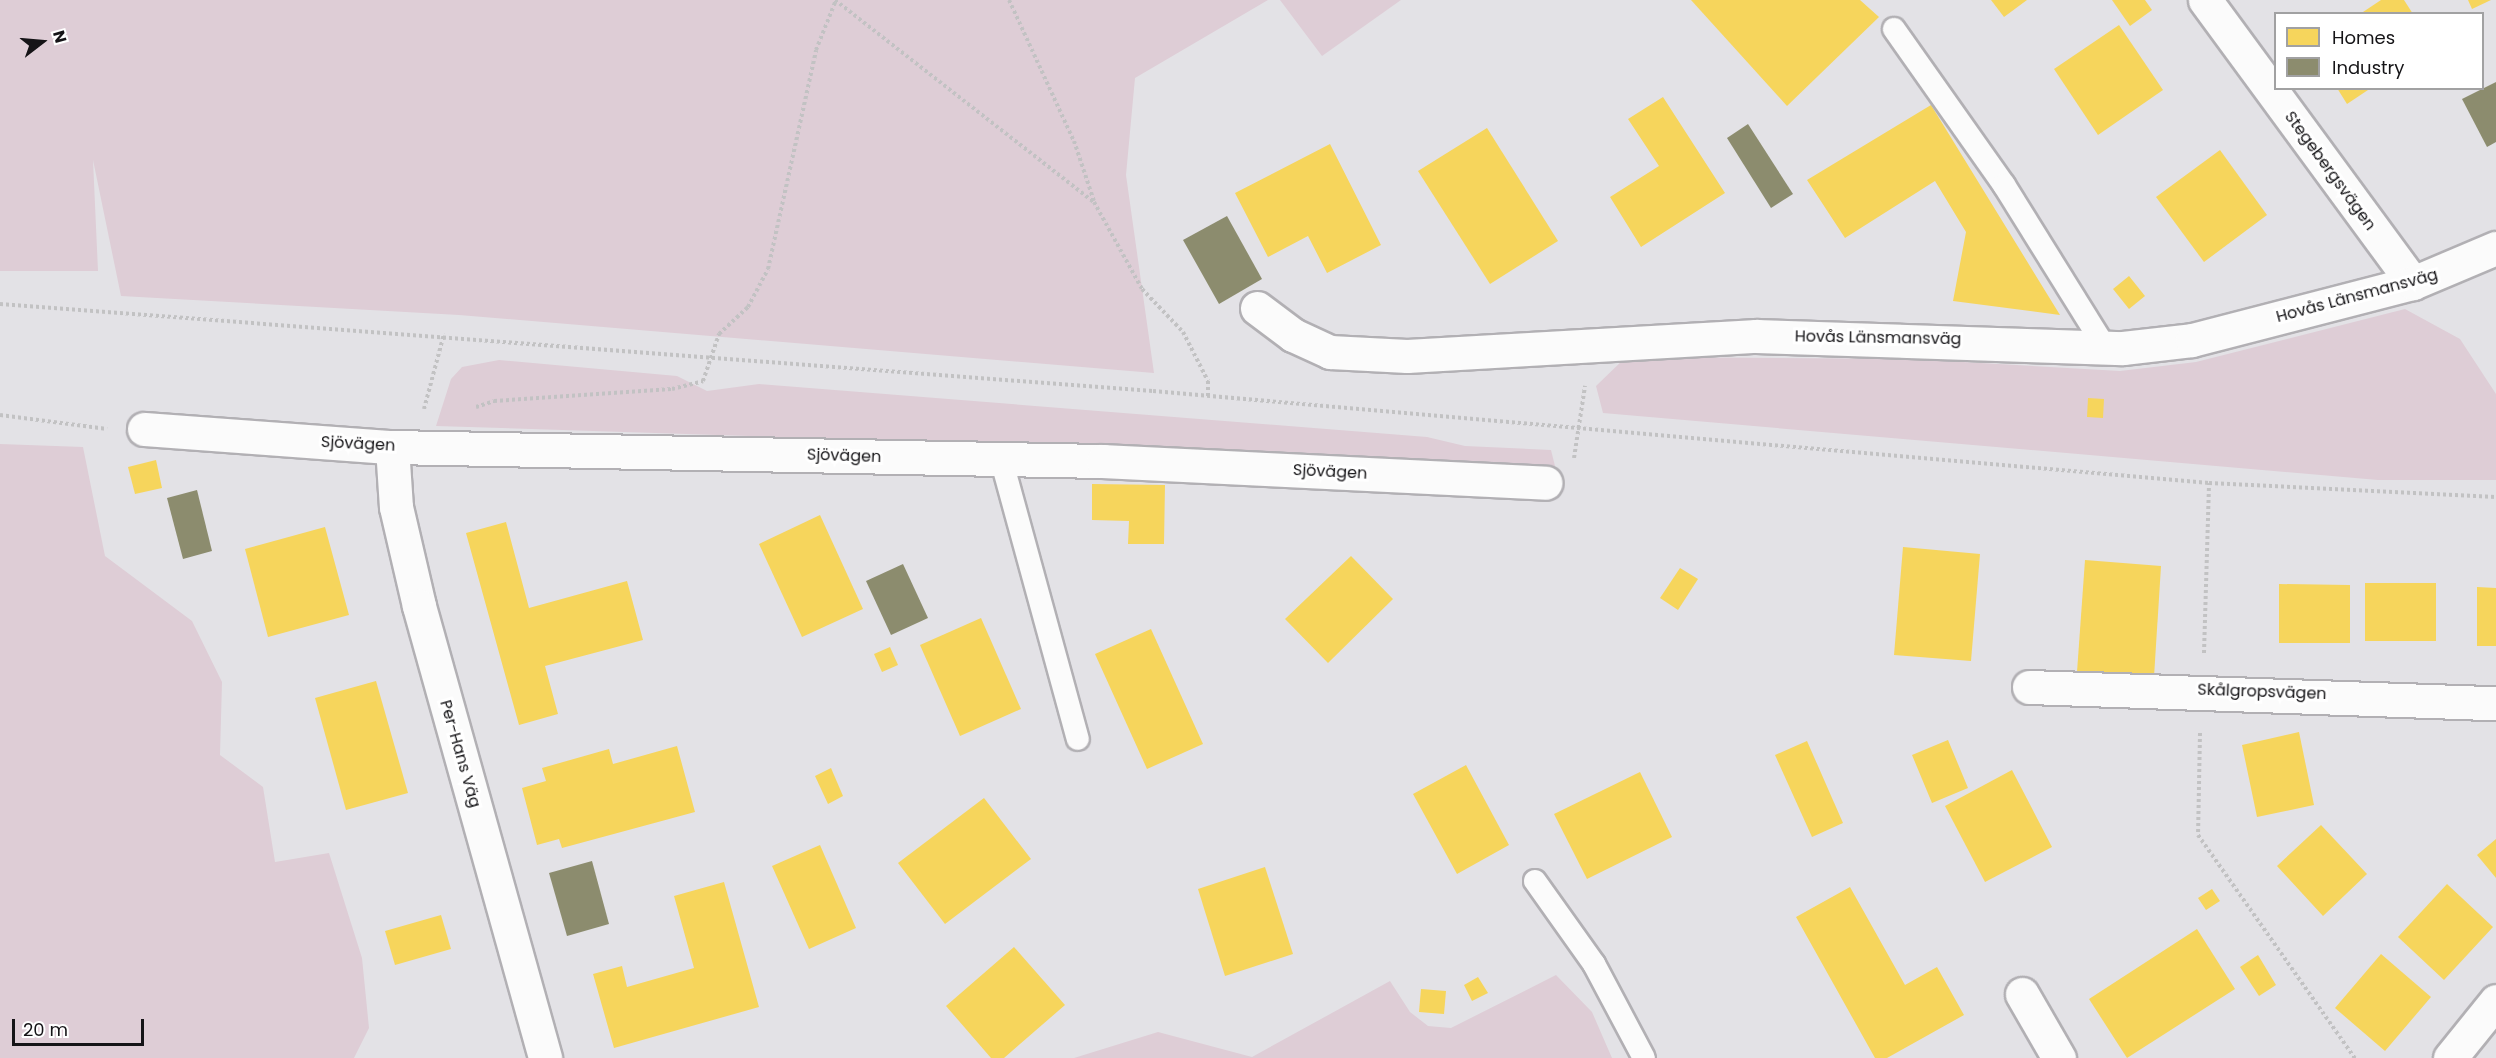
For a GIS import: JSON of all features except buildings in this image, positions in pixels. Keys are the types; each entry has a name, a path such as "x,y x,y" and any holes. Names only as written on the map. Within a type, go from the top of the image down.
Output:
{"street":[{"name":"Stegebergsvägen","path":"2205,0 2412,284"},
{"name":"Hovås Länsmansväg","path":"1257,308 1293,335 1330,352 1407,356 1589,343 1756,336 2105,347 2192,340 2412,284 2496,248"},
{"name":"Sjövägen","path":"144,429 406,446 1002,462 1103,461 1545,483"},
{"name":"Per-Hans Väg","path":"406,446 396,507 419,606 545,1058"},
{"name":"Skålgropsvägen","path":"2028,687 2203,690 2496,703"},
{"path":"2022,994 2059,1058"},
{"path":"2450,1058 2496,1001"}],"lane":[{"path":"1894,29 2004,185 2105,347"},
{"path":"1002,462 1078,739"},
{"path":"1535,881 1610,989 1644,1058"}],"path":[{"path":"465,411 494,401 562,393 672,389 703,381 715,356 719,334 748,307 768,269 816,50 836,0 1095,202"},
{"path":"1009,0 1074,141 1095,202 1142,289 1183,332 1208,381 1208,396"},
{"path":"0,304 444,334 1208,396 2209,483 2496,496"},
{"path":"406,446 422,415 444,334"},
{"path":"1545,483 1568,469 1579,448 1589,343"},
{"path":"0,415 144,429"},
{"path":"2209,483 2198,835 2355,1058"}],"shaded area":[{"path":"0,0 1268,0 1135,78 1126,175 1154,373 459,315 121,296 93,160 98,271 0,271"},
{"path":"1280,0 1401,0 1322,56"},
{"path":"2405,309 2460,339 2496,394 2496,480 2378,480 1603,413 1596,386 1626,357 1910,359 2120,371 2196,362"},
{"path":"499,360 677,376 707,391 759,384 1427,437 1465,446 1551,450 1555,466 1538,472 968,443 436,426 451,379 462,367"},
{"path":"0,444 83,447 105,556 192,621 222,682 220,755 263,787 275,862 329,853 362,958 369,1028 354,1058 0,1058"},
{"path":"1556,975 1592,1012 1612,1058 1074,1058 1158,1032 1252,1057 1390,981 1410,1012 1428,1026 1451,1028"}]}
